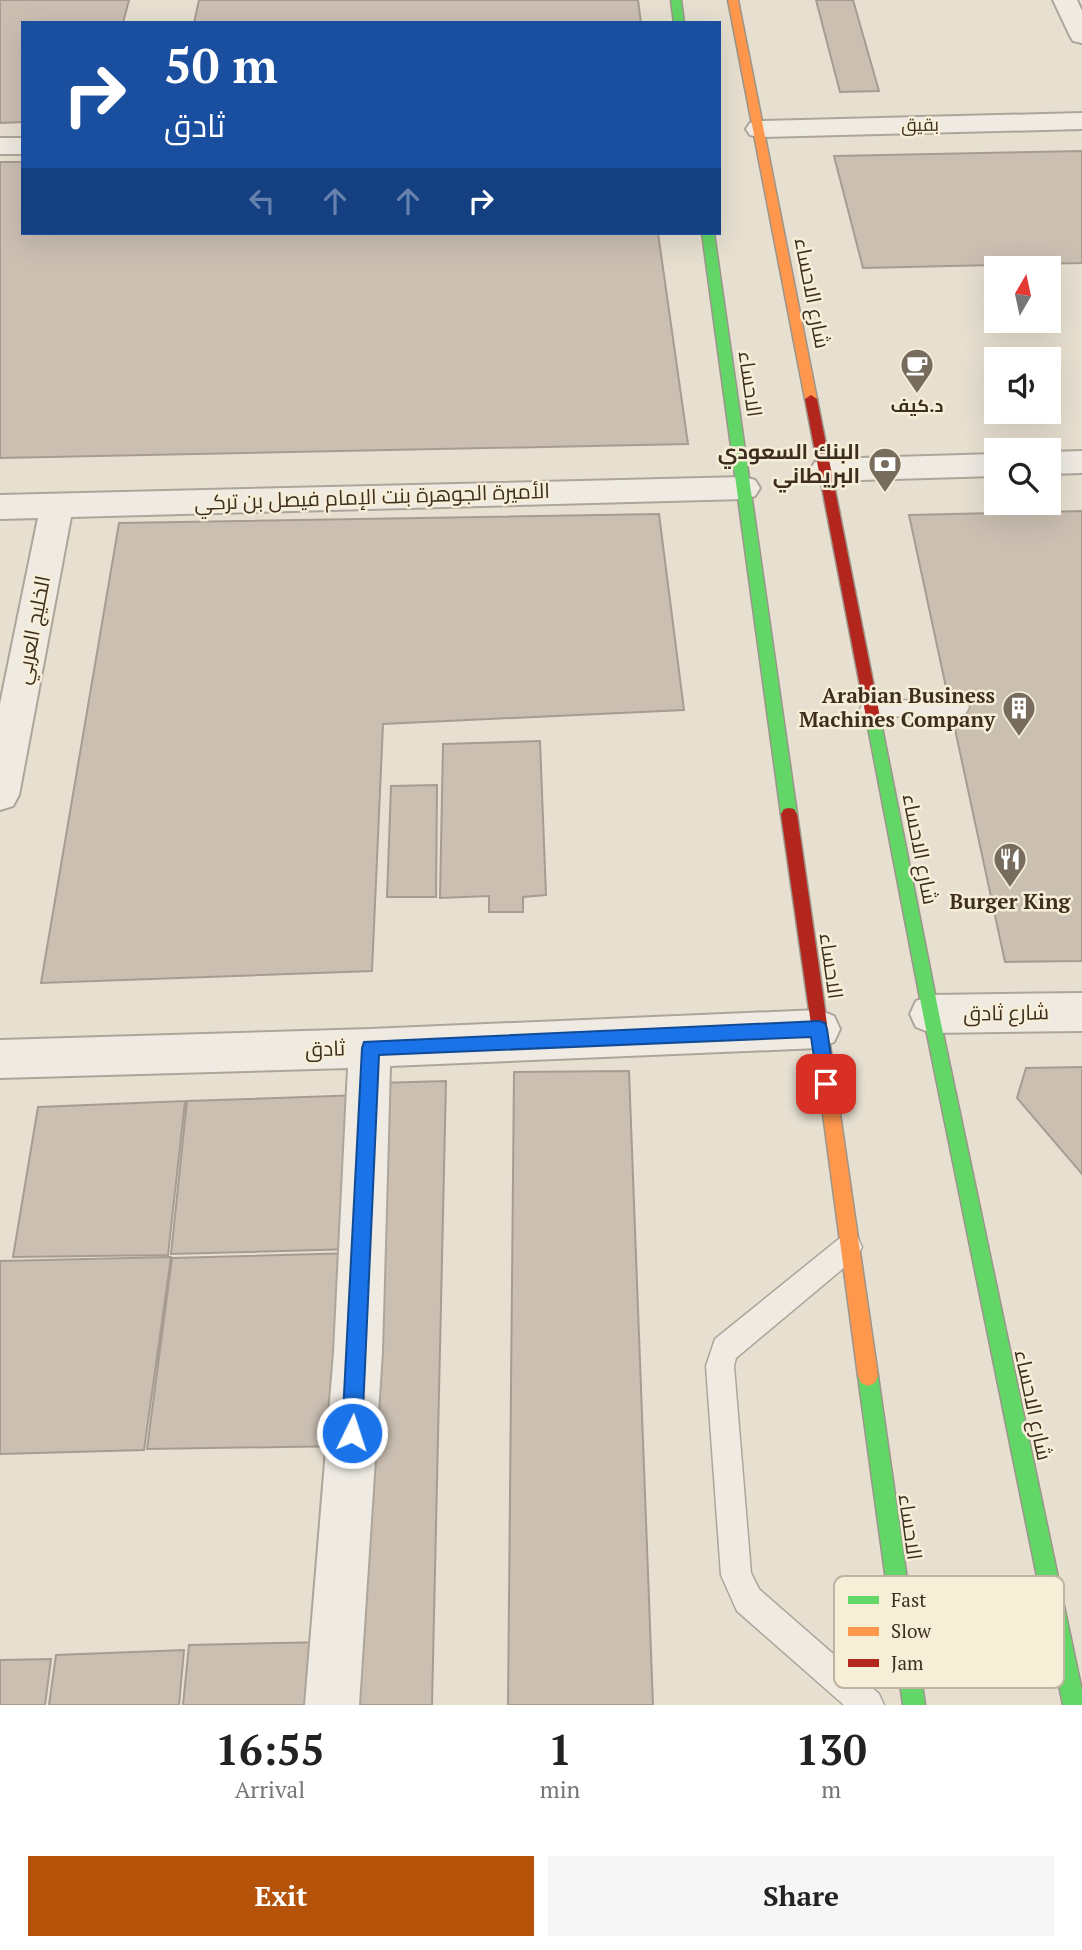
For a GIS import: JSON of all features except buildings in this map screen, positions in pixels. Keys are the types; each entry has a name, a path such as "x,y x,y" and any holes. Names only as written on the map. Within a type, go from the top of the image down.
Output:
{"main road":[{"path":"676,0 679,21"},
{"name":"شارع الاحساء","path":"733,0 931,1014 1047,1576"},
{"name":"الاحساء","path":"708,235 896,1576"},
{"name":"شارع الاحساء","path":"1064,1657 1074,1705"}],"street":[{"path":"1065,0 1082,36"},
{"name":"بقيق","path":"759,129 1082,121"},
{"path":"0,146 21,146"},
{"path":"1061,463 1082,462"},
{"path":"825,470 984,465"},
{"name":"الأميرة الجوهرة بنت الإمام فيصل بن تركي","path":"0,507 744,488"},
{"name":"الخليج العربي","path":"0,795 5,744 57,506"},
{"name":"شارع ثادق","path":"931,1014 1082,1012"},
{"name":"ثادق","path":"0,1059 370,1048 819,1029"},
{"path":"332,1705 358,1352 370,1048"}],"lane":[{"path":"871,709 958,707"},
{"path":"834,1675 748,1600 736,1575 720,1366 725,1349 849,1247"},
{"path":"849,1688 868,1705"}],"traffic: fast":[{"path":"676,0 679,21"},
{"path":"708,235 789,814"},
{"path":"873,717 931,1014 1047,1576"},
{"path":"868,1376 896,1576"},
{"path":"1064,1657 1074,1705"},
{"path":"912,1688 914,1705"}],"traffic: slow":[{"path":"733,0 811,399"},
{"path":"819,1024 868,1376"}],"traffic: jam":[{"path":"811,399 873,717"},
{"path":"789,814 819,1024"}],"place":[{"name":"د.كيف","path":"917,395"},
{"name":"البنك السعودي البريطاني","path":"885,494"},
{"name":"Arabian Business Machines Company","path":"1019,738"},
{"name":"Burger King","path":"1010,889"}],"route":[{"path":"352,1433 358,1352 370,1048 819,1029 826,1084"}]}
